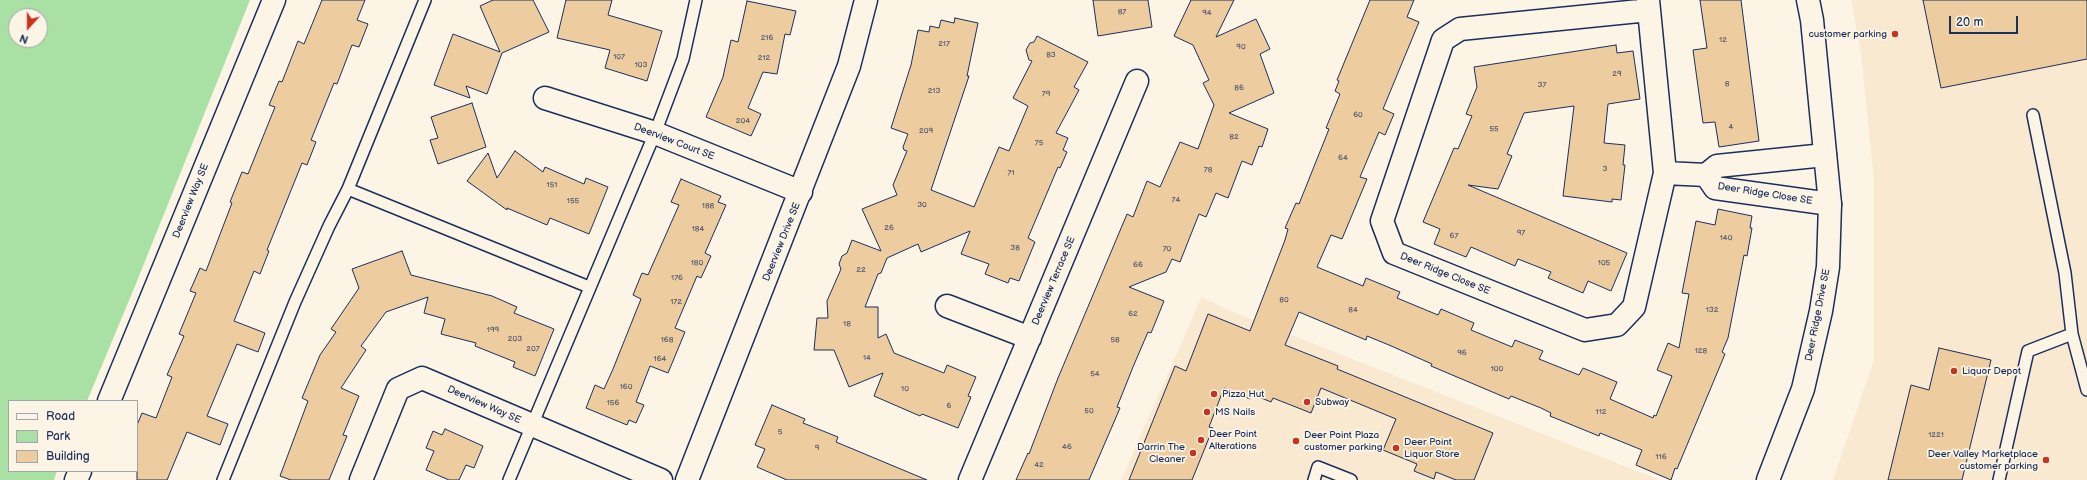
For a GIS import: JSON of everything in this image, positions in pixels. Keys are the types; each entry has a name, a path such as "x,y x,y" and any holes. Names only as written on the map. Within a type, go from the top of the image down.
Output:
{"street":[{"name":"Deerview Way SE","path":"109,400 274,0"},
{"name":"Deerview Drive SE","path":"687,480 801,192 849,66 866,0"},
{"name":"Deer Ridge Drive SE","path":"1768,480 1803,389 1821,311 1828,266 1830,204 1812,20 1808,0"},
{"name":"Deer Ridge Close SE","path":"1648,5 1665,173 1634,307 1617,326 1585,330 1394,253 1382,221 1443,40 1460,29 1648,5"},
{"name":"Deerview Terrace SE","path":"970,480 1137,81"},
{"name":"Deerview Court SE","path":"545,98 655,133 801,192"},
{"name":"Deer Ridge Close SE","path":"1665,173 1706,176 1717,166 1825,155"},
{"name":"Deer Ridge Close SE","path":"1706,176 1715,188 1830,204"},
{"path":"947,306 1030,338"},
{"name":"Deerview Way SE","path":"361,480 398,389 422,378 531,426 661,480"}],"lane":[{"path":"223,480 296,302 329,226 348,189 425,0"},
{"path":"509,480 655,133 683,59 696,0"},
{"path":"2033,115 2065,273 2072,334 2087,390"},
{"path":"348,189 589,287"},
{"path":"1999,480 2028,350 2072,334"},
{"path":"1314,480 1318,467 1351,480"}],"shaded area":[{"path":"1851,0 2087,0 2087,480 1833,480 1874,360 1874,180 1861,53"},
{"path":"1202,297 1228,310 1660,480 1121,480"}],"green space":[{"path":"0,0 250,0 87,400 8,400 8,472 57,472 54,480 0,480"}],"building":[{"path":"322,0 365,0 357,20 368,24 359,47 352,45 337,84 334,83 311,140 316,142 307,165 302,163 267,250 269,251 260,274 254,271 234,321 265,333 258,352 237,344 207,416 228,424 220,445 187,432 167,480 137,480 138,423 142,413 156,418 172,377 167,375 184,336 179,334 196,293 190,291 200,268 206,271 242,172 248,174 275,107 269,105 279,81 282,82 298,41 304,44"},
{"path":"493,0 533,0 549,32 502,53 487,94 466,86 470,98 434,85 453,34 500,52 480,6"},
{"path":"566,0 612,0 608,15 662,31 647,81 605,68 610,50 557,38"},
{"path":"1093,0 1148,0 1152,27 1098,36"},
{"path":"1191,0 1234,0 1216,37 1256,19 1270,49 1260,54 1274,93 1229,113 1268,129 1262,147 1259,146 1252,165 1242,161 1228,198 1216,193 1206,217 1199,214 1180,262 1172,259 1166,272 1129,287 1164,301 1151,333 1148,332 1133,367 1117,407 1120,408 1089,480 1016,480 1028,453 1029,454 1058,378 1127,214 1133,217 1147,181 1160,187 1180,142 1198,149 1214,105 1203,83 1209,80 1193,45 1174,36"},
{"path":"1370,0 1414,0 1407,17 1419,22 1383,109 1394,114 1385,135 1379,132 1360,177 1367,179 1342,239 1331,235 1317,267 1363,286 1366,278 1400,292 1397,298 1438,315 1441,309 1474,323 1471,330 1512,347 1515,340 1543,351 1539,359 1579,375 1583,368 1617,382 1610,399 1653,418 1654,415 1656,416 1672,376 1657,370 1668,343 1679,348 1689,294 1682,293 1696,221 1715,225 1718,209 1752,216 1750,228 1752,228 1747,256 1744,255 1728,338 1722,352 1725,354 1671,480 1636,465 1642,450 1600,433 1599,436 1550,416 1551,413 1541,408 1511,396 1509,399 1431,366 1432,364 1367,336 1366,340 1299,312 1285,345 1338,366 1337,369 1493,433 1474,480 1456,480 1436,472 1434,479 1414,471 1417,464 1383,450 1396,419 1321,388 1311,413 1273,398 1271,402 1252,394 1250,399 1224,388 1209,427 1213,428 1192,480 1129,480 1175,366 1186,371 1208,314 1250,331 1285,240 1288,229 1285,228 1296,203 1299,204 1329,129 1326,128 1340,94 1335,91 1339,81 1337,80"},
{"path":"1700,0 1741,0 1759,141 1719,147 1715,122 1703,123 1693,50 1707,48"},
{"path":"1923,0 2087,0 2087,59 1941,88"},
{"path":"747,1 796,11 790,35 785,34 777,74 763,72 748,108 761,114 751,136 706,117 723,77 731,40 738,42"},
{"path":"955,18 978,23 967,76 969,76 931,190 974,207 999,147 1009,151 1028,106 1013,98 1032,61 1029,60 1026,50 1030,43 1034,42 1037,36 1088,62 1074,87 1079,90 1056,133 1068,138 1063,150 1067,152 1060,168 1058,167 1028,238 1035,242 1019,281 1010,278 1008,283 985,274 989,264 961,254 970,231 921,252 918,244 887,258 881,273 878,274 865,307 878,307 878,338 886,334 894,353 944,373 947,365 976,377 968,396 971,397 958,428 922,414 920,416 874,396 883,373 849,387 834,350 814,350 817,318 828,318 827,301 841,269 839,264 842,256 847,253 852,240 881,251 862,209 897,195 893,185 907,151 904,150 903,147 908,134 891,128 911,65 918,30 929,32 930,26 939,28 941,20 954,23"},
{"path":"1616,45 1617,53 1633,51 1640,99 1608,104 1604,143 1625,145 1623,165 1625,165 1621,200 1612,199 1612,202 1563,196 1574,106 1524,113 1507,154 1512,156 1498,189 1468,185 1627,253 1611,291 1588,281 1583,293 1548,278 1551,272 1518,259 1515,266 1471,247 1466,257 1434,244 1440,229 1423,222 1454,148 1458,149 1472,116 1466,114 1477,87 1474,67"},
{"path":"472,103 486,147 438,164 430,140 438,138 431,117"},
{"path":"515,151 543,172 545,167 584,184 586,178 608,187 589,234 550,218 547,225 507,208 507,210 467,181 488,153 497,178"},
{"path":"681,179 721,196 718,202 726,205 705,253 711,256 701,278 697,276 675,328 685,332 668,373 650,366 636,402 644,405 636,423 629,420 627,425 586,408 595,385 604,389 613,369 641,299 633,295 642,273 648,275 679,205 671,202"},
{"path":"402,251 411,275 492,296 517,307 514,313 554,329 535,376 513,367 515,362 475,346 476,343 441,334 445,319 424,313 428,297 386,312 361,346 366,350 341,388 359,396 343,435 347,436 329,480 291,480 280,476 308,401 302,398 320,355 336,332 331,329 359,288 352,269"},
{"path":"1939,348 1991,360 1962,480 1888,480 1911,385 1929,390"},
{"path":"772,405 805,419 803,423 838,437 836,442 927,480 787,480 757,467 765,449 755,445"},
{"path":"445,429 483,446 474,468 466,465 459,480 449,480 426,470 434,451 426,448 433,431 442,435"}],"place":[{"name":"customer parking","path":"1895,34"},
{"name":"Liquor Depot","path":"1954,371"},
{"name":"Pizza Hut","path":"1214,394"},
{"name":"Subway","path":"1307,402"},
{"name":"MS Nails","path":"1207,412"},
{"name":"Deer Point Alterations","path":"1201,440"},
{"name":"Deer Point Plaza customer parking","path":"1296,441"},
{"name":"Deer Point Liquor Store","path":"1396,448"},
{"name":"Darrin The Cleaner","path":"1193,453"},
{"name":"Deer Valley Marketplace customer parking","path":"2046,460"}]}
